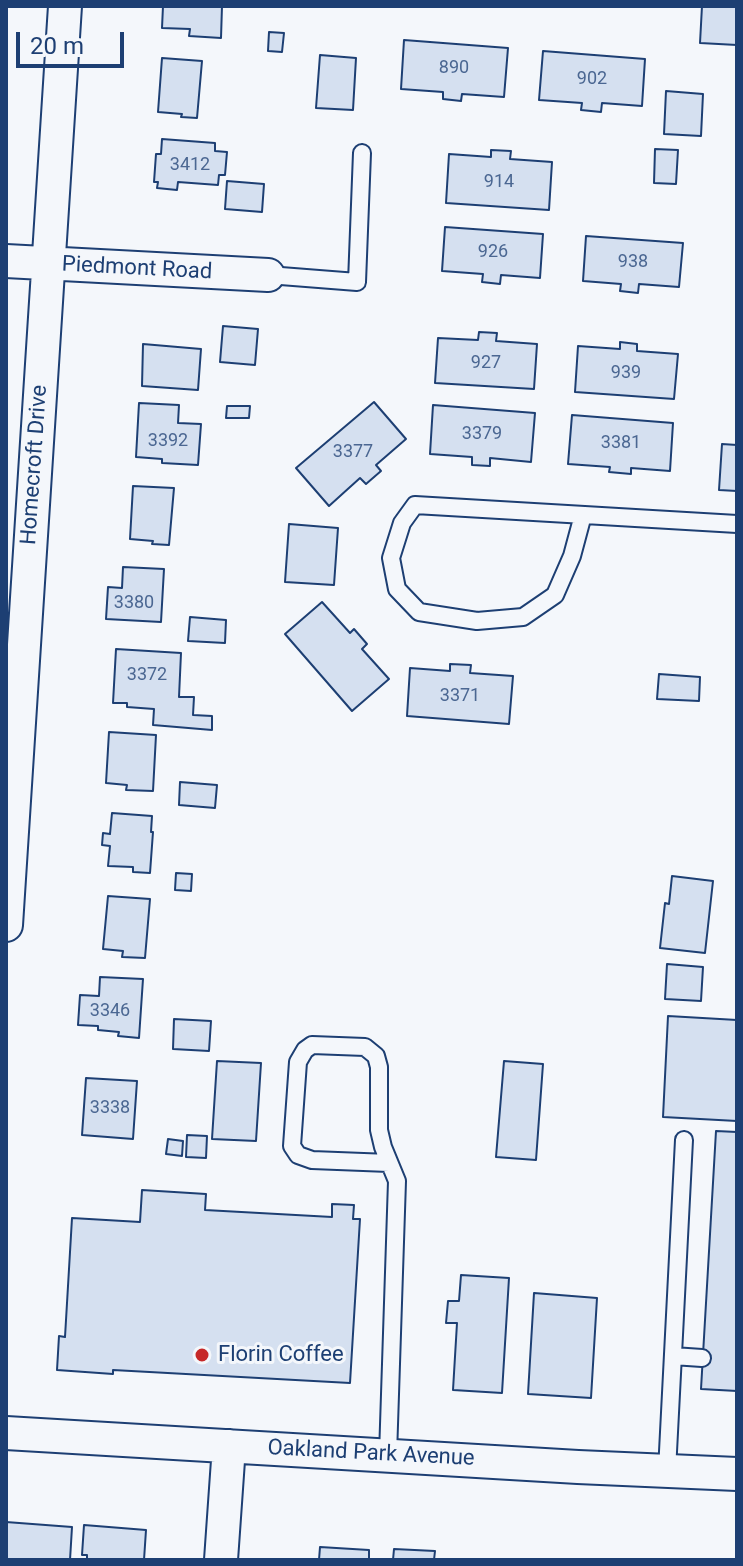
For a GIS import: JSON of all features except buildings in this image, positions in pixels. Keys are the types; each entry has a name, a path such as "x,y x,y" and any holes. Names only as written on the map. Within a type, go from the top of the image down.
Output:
{"street":[{"name":"Homecroft Drive","path":"6,925 65,6"},
{"name":"Piedmont Road","path":"6,261 268,275"},
{"name":"Oakland Park Avenue","path":"6,1433 737,1474"},
{"path":"221,1560 229,1446"}],"lane":[{"path":"268,275 357,282 362,153"},
{"path":"583,515 572,556 555,595 523,617 477,621 419,612 397,589 391,558 402,523 415,505 737,524"},
{"path":"388,1455 397,1181 379,1130 379,1067 376,1056 365,1047 312,1045 298,1062 292,1146 298,1155 312,1160 389,1163"},
{"path":"667,1471 684,1140"},
{"path":"673,1356 702,1358"}],"place":[{"name":"Florin Coffee","path":"202,1355"}]}
